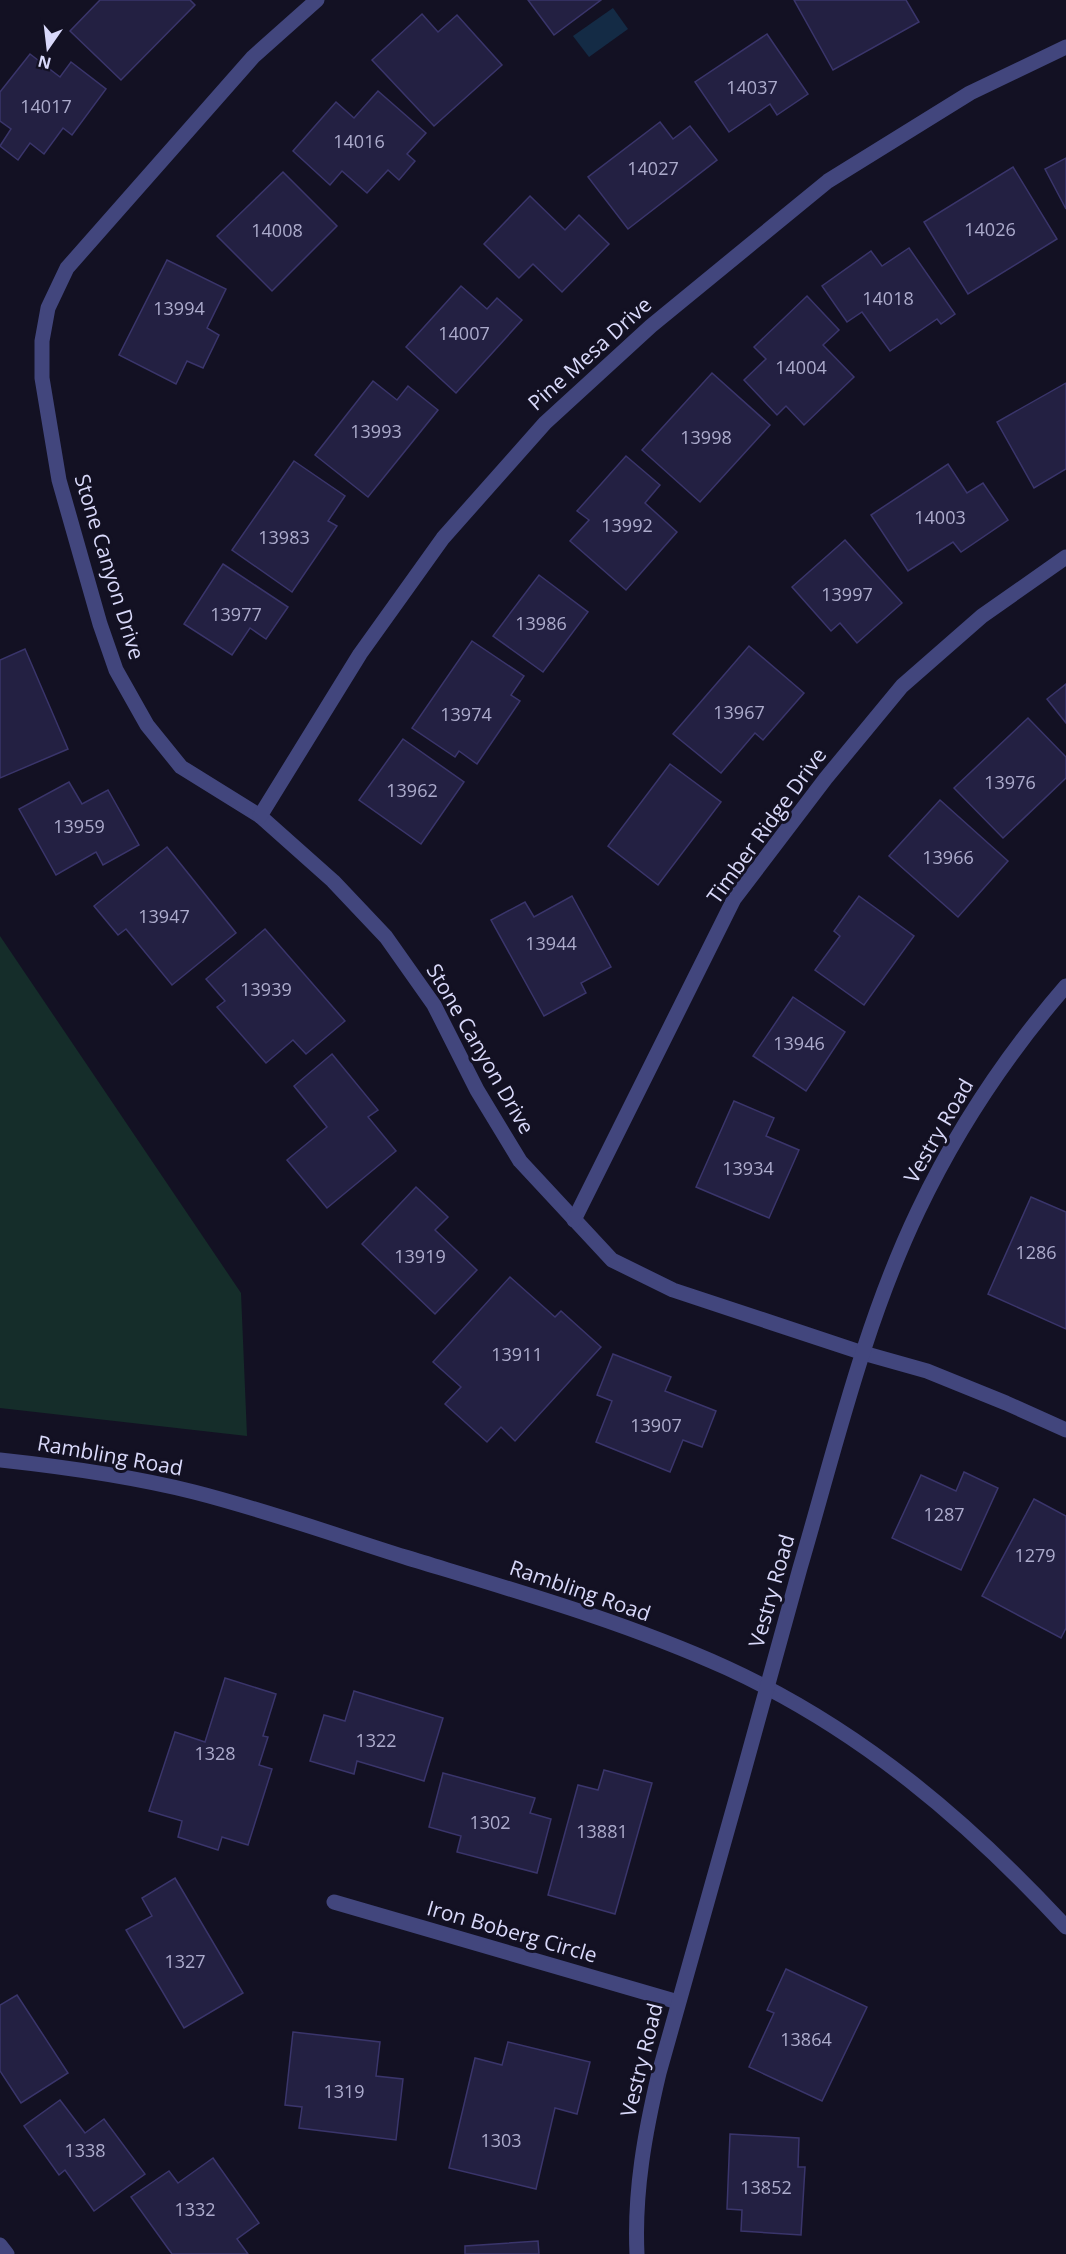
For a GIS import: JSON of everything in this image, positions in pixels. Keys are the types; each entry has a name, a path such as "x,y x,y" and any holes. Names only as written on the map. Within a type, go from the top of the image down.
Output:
{"street":[{"name":"Stone Canyon Drive","path":"317,0 254,57 67,268 48,308 42,341 42,378 59,480 100,624 117,670 147,725 181,767 260,816 333,881 386,937 434,1005 477,1090 520,1161 612,1260 673,1290 863,1353 927,1371 1006,1402 1066,1430"},
{"name":"Pine Mesa Drive","path":"260,816 360,654 443,538 544,423 651,326 828,181 970,93 1066,47"},
{"name":"Timber Ridge Drive","path":"574,1220 734,899 826,778 902,686 981,616 1066,557"},
{"name":"Vestry Road","path":"638,2254 639,2184 646,2128 659,2073 863,1353 888,1282 917,1212 950,1148 994,1078 1032,1026 1066,986"},
{"name":"Rambling Road","path":"0,1460 123,1476 195,1492 563,1606 628,1628 728,1669 822,1720 890,1764 952,1814 1066,1927"},
{"name":"Iron Boberg Circle","path":"334,1902 678,2002"},
{"path":"0,2245 7,2254"}],"green space":[{"path":"0,936 241,1293 247,1436 0,1408"}],"water":[{"path":"613,8 628,29 589,57 573,36"}],"building":[{"path":"100,0 190,0 195,5 121,80 70,31"},
{"path":"528,0 601,0 554,35"},
{"path":"794,0 906,0 919,22 833,70"},
{"path":"422,14 438,32 457,15 502,65 434,126 372,60"},
{"path":"767,34 808,94 777,115 770,104 729,132 695,82"},
{"path":"30,54 60,77 71,62 106,89 72,135 63,128 44,154 30,143 18,160 0,146 11,129 0,121 0,92"},
{"path":"378,91 426,133 407,154 415,161 399,180 388,170 367,193 342,171 330,185 293,151 336,102 354,118"},
{"path":"660,122 673,139 690,126 717,160 628,229 588,177"},
{"path":"1066,158 1066,209 1045,169"},
{"path":"1013,167 1057,239 968,294 924,222"},
{"path":"283,172 337,226 272,291 217,236"},
{"path":"530,196 565,230 579,215 609,244 562,292 533,264 519,278 484,244"},
{"path":"909,248 955,314 941,324 937,319 890,351 862,312 847,322 822,286 871,251 882,266"},
{"path":"167,260 226,289 207,328 219,335 203,368 187,361 176,384 119,355"},
{"path":"461,286 487,309 497,298 522,320 456,393 406,347"},
{"path":"807,296 839,330 823,345 854,377 804,425 786,406 777,415 744,380 766,359 754,347"},
{"path":"712,373 770,425 700,502 642,450"},
{"path":"373,381 397,400 408,386 438,410 368,497 315,455"},
{"path":"1066,383 1066,469 1034,488 997,422"},
{"path":"626,456 660,485 645,503 677,532 626,590 570,541 589,520 577,511"},
{"path":"294,461 345,496 328,521 337,526 292,592 232,550"},
{"path":"948,464 967,493 983,483 1008,520 961,552 953,542 908,571 871,515"},
{"path":"845,540 902,603 857,643 840,623 831,631 792,587"},
{"path":"223,564 288,607 266,639 250,628 232,655 184,624"},
{"path":"539,575 588,612 543,672 493,636"},
{"path":"472,641 524,676 511,695 520,701 477,764 459,751 455,757 412,728"},
{"path":"749,646 804,693 763,740 755,733 721,773 673,734"},
{"path":"25,649 68,749 0,778 0,660"},
{"path":"1066,684 1066,723 1047,699"},
{"path":"1028,718 1066,757 1066,778 1003,838 954,788"},
{"path":"403,739 464,782 421,844 359,800"},
{"path":"670,764 721,802 658,885 608,846"},
{"path":"69,782 82,804 108,790 139,845 103,865 96,852 56,875 19,809"},
{"path":"940,800 1008,861 958,917 889,856"},
{"path":"167,847 236,933 172,985 126,929 118,935 94,906"},
{"path":"572,896 611,967 581,983 586,993 544,1016 491,920 525,902 534,917"},
{"path":"859,896 914,936 864,1005 815,970 840,936 834,931"},
{"path":"265,929 345,1021 306,1054 293,1040 266,1063 217,1007 225,1001 206,979"},
{"path":"793,997 845,1032 806,1091 753,1056"},
{"path":"332,1054 378,1110 368,1117 396,1151 327,1208 287,1160 327,1127 294,1086"},
{"path":"734,1101 774,1118 766,1136 799,1150 769,1218 696,1187"},
{"path":"416,1187 448,1217 435,1230 477,1270 435,1314 362,1244"},
{"path":"1031,1197 1066,1212 1066,1329 988,1294"},
{"path":"510,1277 555,1317 561,1311 601,1347 515,1441 501,1427 487,1442 445,1404 461,1387 433,1362"},
{"path":"613,1354 671,1377 665,1391 716,1411 702,1447 683,1440 670,1472 596,1442 612,1401 597,1395"},
{"path":"964,1472 998,1488 961,1570 892,1538 921,1475 956,1491"},
{"path":"1034,1499 1066,1516 1066,1628 1061,1638 982,1596"},
{"path":"225,1678 276,1694 263,1736 268,1737 259,1765 272,1769 248,1845 222,1837 218,1850 178,1837 182,1821 149,1811 175,1732 205,1742"},
{"path":"354,1691 443,1718 424,1781 357,1761 354,1774 310,1761 324,1715 345,1721"},
{"path":"604,1770 652,1783 615,1914 548,1895 578,1785 598,1790"},
{"path":"443,1773 535,1798 530,1813 551,1819 537,1873 457,1852 461,1836 429,1827"},
{"path":"175,1878 243,1993 184,2028 126,1930 152,1916 142,1898"},
{"path":"786,1969 867,2007 822,2101 749,2067 774,2013 767,2010"},
{"path":"17,1995 68,2073 21,2103 0,2071 0,2005"},
{"path":"293,2032 380,2042 376,2076 403,2079 396,2140 299,2128 302,2107 285,2105"},
{"path":"508,2042 590,2062 577,2114 555,2108 536,2189 449,2168 475,2058 502,2065"},
{"path":"60,2100 85,2133 104,2119 145,2174 94,2211 65,2170 59,2175 24,2126"},
{"path":"730,2134 799,2138 798,2167 805,2167 801,2235 741,2231 742,2210 727,2209"},
{"path":"213,2158 259,2223 237,2239 248,2254 172,2254 131,2197 169,2171 178,2183"},
{"path":"538,2241 539,2254 465,2254 465,2246"}]}
